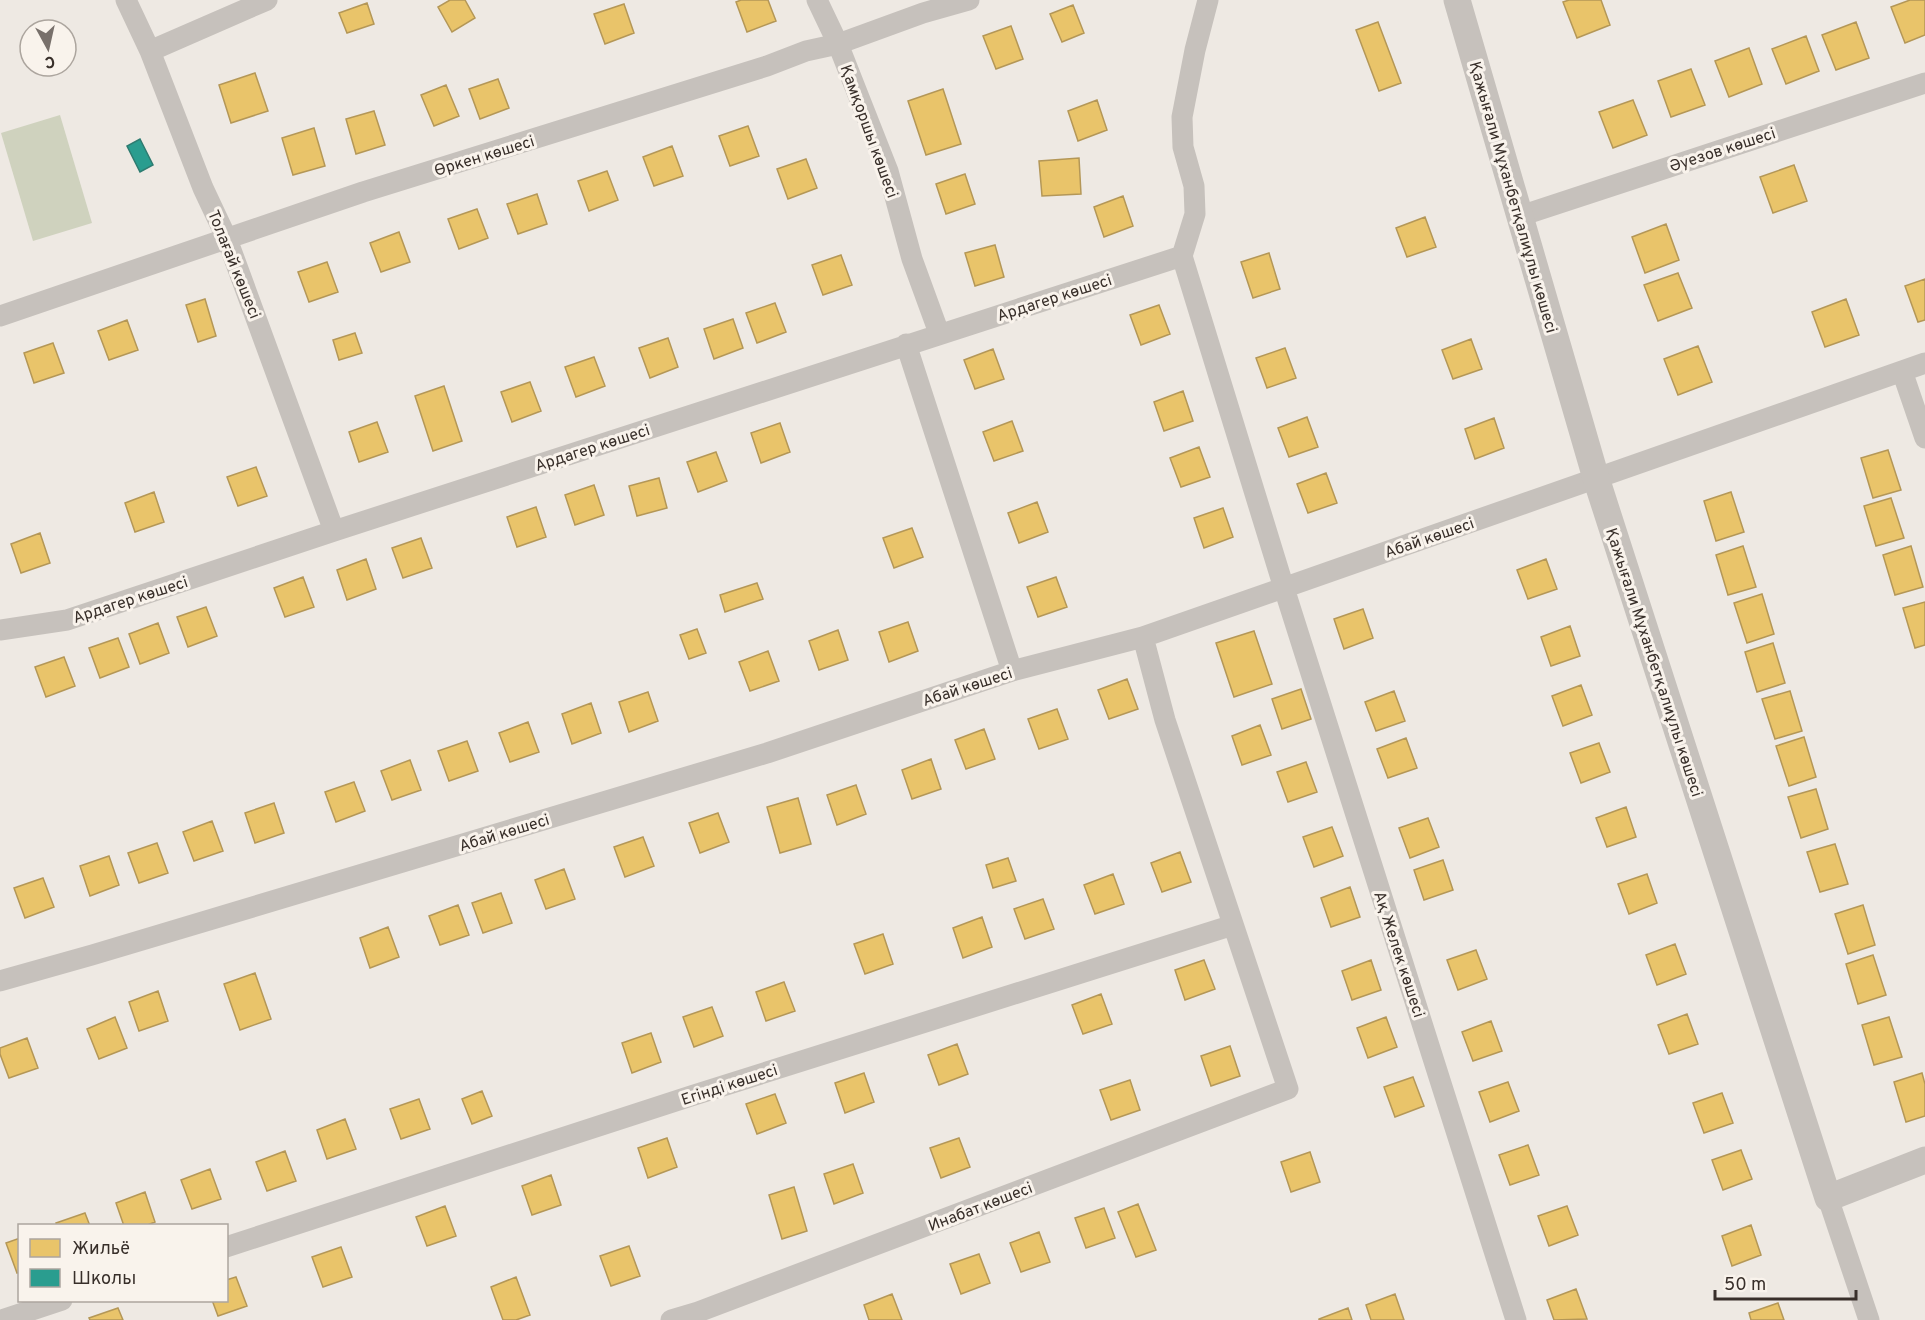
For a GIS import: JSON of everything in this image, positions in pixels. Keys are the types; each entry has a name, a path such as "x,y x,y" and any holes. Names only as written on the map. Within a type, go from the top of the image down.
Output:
{"street":[{"name":"Толағай көшесі","path":"126,0 150,51 203,188 227,239 334,531"},
{"path":"150,51 267,0"},
{"name":"Қамқоршы көшесі","path":"818,0 838,44 888,171 912,259 939,333"},
{"name":"Өркен көшесі","path":"0,316 375,189 756,70 806,51 838,44 923,13 969,0"},
{"path":"1182,256 1195,214 1194,186 1183,147 1182,117 1195,50 1208,0"},
{"name":"Қажығали Мұханбетқалиұлы көшесі","path":"1457,0 1596,478 1869,1320"},
{"name":"Әуезов көшесі","path":"1520,216 1925,83"},
{"name":"Ардагер көшесі","path":"0,630 67,620 939,333 1182,256"},
{"name":"Ақ Желек көшесі","path":"1182,256 1284,588 1516,1320"},
{"path":"906,344 1012,671"},
{"name":"Абай көшесі","path":"0,981 766,753 1012,671 1143,637 1925,363"},
{"path":"1902,371 1925,438"},
{"path":"1143,637 1165,720 1233,925"},
{"name":"Инабат көшесі","path":"671,1320 700,1316 1288,1089 1233,925"},
{"name":"Егінді көшесі","path":"228,1246 691,1096 1233,925"},
{"path":"1828,1198 1925,1160"},
{"path":"2,1320 56,1302"}],"green space":[{"path":"60,115 92,223 33,241 1,133"}],"building: Жильё":[{"path":"450,0 465,0 475,18 452,32 438,7"},
{"path":"768,0 776,21 747,32 736,2"},
{"path":"1601,0 1610,25 1577,38 1563,2"},
{"path":"1910,0 1925,0 1925,35 1905,43 1891,7"},
{"path":"367,3 374,24 347,33 339,13"},
{"path":"624,4 634,33 605,44 594,14"},
{"path":"1073,5 1084,33 1062,42 1050,14"},
{"path":"1378,22 1401,83 1379,91 1356,30"},
{"path":"1856,22 1869,58 1836,70 1822,35"},
{"path":"1011,26 1023,59 996,69 983,36"},
{"path":"1806,36 1819,71 1786,84 1772,49"},
{"path":"1749,48 1762,84 1729,97 1715,61"},
{"path":"1691,69 1705,105 1671,117 1658,81"},
{"path":"255,73 268,111 231,123 219,85"},
{"path":"498,79 509,108 480,119 469,89"},
{"path":"446,85 459,116 434,126 421,95"},
{"path":"943,89 961,144 926,155 908,101"},
{"path":"1097,100 1107,130 1078,141 1068,111"},
{"path":"1633,100 1647,135 1613,148 1599,112"},
{"path":"374,111 385,145 356,154 346,119"},
{"path":"748,126 759,156 730,166 719,136"},
{"path":"314,128 325,166 293,175 282,138"},
{"path":"672,146 683,176 654,186 643,157"},
{"path":"1079,158 1081,194 1042,196 1039,161"},
{"path":"806,159 817,188 788,199 777,169"},
{"path":"1794,165 1807,201 1773,213 1760,177"},
{"path":"607,171 618,200 589,211 578,181"},
{"path":"965,174 975,204 946,214 936,184"},
{"path":"537,194 547,224 518,234 507,204"},
{"path":"1123,196 1133,226 1104,237 1094,207"},
{"path":"477,209 488,238 459,249 448,219"},
{"path":"1425,217 1436,247 1407,257 1396,228"},
{"path":"1666,224 1679,260 1645,273 1632,237"},
{"path":"399,232 410,262 381,272 370,243"},
{"path":"995,245 1004,277 975,286 965,253"},
{"path":"1269,253 1280,289 1253,298 1241,262"},
{"path":"841,255 852,285 823,295 812,265"},
{"path":"327,262 338,292 309,302 298,272"},
{"path":"1678,273 1692,308 1658,321 1644,285"},
{"path":"1925,279 1925,320 1918,322 1905,286"},
{"path":"205,299 216,336 198,342 186,305"},
{"path":"1846,299 1859,335 1825,347 1812,312"},
{"path":"775,303 786,332 757,343 746,313"},
{"path":"1159,305 1170,334 1141,345 1130,315"},
{"path":"733,319 743,348 714,359 704,329"},
{"path":"127,320 138,350 109,360 98,331"},
{"path":"355,333 362,353 339,360 333,340"},
{"path":"668,338 678,367 650,378 639,348"},
{"path":"1471,339 1482,369 1453,379 1442,350"},
{"path":"53,343 64,373 34,383 24,353"},
{"path":"1698,346 1712,382 1678,395 1664,359"},
{"path":"1285,348 1296,378 1267,388 1256,358"},
{"path":"993,349 1004,379 975,389 964,360"},
{"path":"594,357 605,386 576,397 565,367"},
{"path":"530,382 541,411 512,422 501,392"},
{"path":"444,386 462,441 433,451 415,396"},
{"path":"1183,391 1193,421 1164,431 1154,402"},
{"path":"1307,417 1318,447 1289,457 1278,428"},
{"path":"1494,418 1504,448 1475,459 1465,429"},
{"path":"1012,421 1023,451 994,461 983,432"},
{"path":"377,422 388,452 359,462 349,432"},
{"path":"780,423 790,452 761,463 751,433"},
{"path":"1199,447 1210,477 1181,487 1170,458"},
{"path":"1888,450 1901,490 1873,498 1861,458"},
{"path":"716,452 727,481 698,492 687,462"},
{"path":"256,467 267,496 238,506 227,477"},
{"path":"1326,473 1337,503 1308,513 1297,484"},
{"path":"659,478 667,508 637,516 629,486"},
{"path":"594,485 604,515 575,525 565,495"},
{"path":"154,492 164,522 135,532 125,503"},
{"path":"1731,492 1744,532 1716,541 1704,501"},
{"path":"1891,498 1904,538 1876,546 1864,506"},
{"path":"1037,502 1048,532 1019,543 1008,513"},
{"path":"536,507 546,537 517,547 507,517"},
{"path":"1223,508 1233,537 1204,548 1194,518"},
{"path":"912,528 923,557 894,568 883,538"},
{"path":"40,533 50,563 21,573 11,544"},
{"path":"421,538 432,568 403,578 392,548"},
{"path":"1743,546 1756,587 1728,595 1716,555"},
{"path":"1911,546 1923,587 1895,595 1883,555"},
{"path":"366,559 376,589 347,600 337,570"},
{"path":"1546,559 1557,589 1528,599 1517,570"},
{"path":"303,577 314,607 285,617 274,588"},
{"path":"1056,577 1067,607 1038,617 1027,587"},
{"path":"757,583 763,599 725,612 720,595"},
{"path":"1762,594 1774,634 1747,643 1734,603"},
{"path":"1925,602 1925,645 1915,648 1903,608"},
{"path":"206,607 217,636 188,647 177,617"},
{"path":"1363,609 1373,638 1344,649 1334,619"},
{"path":"908,622 918,651 889,662 879,632"},
{"path":"158,623 169,653 140,664 129,634"},
{"path":"1570,626 1580,656 1551,666 1541,637"},
{"path":"697,629 706,653 689,659 680,635"},
{"path":"838,630 848,660 819,670 809,641"},
{"path":"1254,631 1272,684 1234,697 1216,643"},
{"path":"118,638 129,667 100,678 89,648"},
{"path":"1773,643 1785,683 1757,692 1745,652"},
{"path":"768,651 779,681 750,691 739,662"},
{"path":"64,657 75,686 46,697 35,667"},
{"path":"1127,679 1138,709 1109,719 1098,690"},
{"path":"1581,685 1592,715 1563,726 1552,696"},
{"path":"1301,689 1311,719 1282,729 1272,699"},
{"path":"1394,691 1405,721 1376,731 1365,702"},
{"path":"1790,691 1802,731 1775,739 1762,699"},
{"path":"648,692 658,721 629,732 619,702"},
{"path":"591,703 601,733 572,744 562,714"},
{"path":"1057,709 1068,739 1039,749 1028,719"},
{"path":"528,722 539,752 510,762 499,733"},
{"path":"1260,725 1271,755 1242,765 1232,736"},
{"path":"984,729 995,759 966,769 955,740"},
{"path":"1804,737 1816,777 1789,786 1776,746"},
{"path":"1406,738 1417,768 1388,778 1377,749"},
{"path":"467,741 478,771 449,781 438,751"},
{"path":"1599,743 1610,772 1581,783 1570,753"},
{"path":"931,759 941,789 912,799 902,770"},
{"path":"410,760 421,790 392,800 381,771"},
{"path":"1306,762 1317,792 1288,802 1277,772"},
{"path":"354,782 365,811 336,822 325,792"},
{"path":"856,785 866,814 837,825 827,795"},
{"path":"1816,789 1828,829 1801,838 1788,797"},
{"path":"798,798 811,844 780,853 767,807"},
{"path":"274,803 284,833 255,843 245,813"},
{"path":"1626,807 1636,837 1607,847 1596,818"},
{"path":"718,813 729,842 700,853 689,823"},
{"path":"1428,818 1439,847 1410,858 1399,828"},
{"path":"212,821 223,851 194,861 183,832"},
{"path":"1332,827 1343,856 1314,867 1303,837"},
{"path":"643,837 654,866 625,877 614,847"},
{"path":"157,843 168,873 139,883 128,853"},
{"path":"1835,844 1848,884 1820,892 1807,852"},
{"path":"1180,852 1191,882 1162,892 1151,863"},
{"path":"109,856 119,885 90,896 80,866"},
{"path":"1008,858 1016,881 993,888 986,865"},
{"path":"1443,860 1453,890 1424,900 1414,870"},
{"path":"564,869 575,899 546,909 535,880"},
{"path":"1113,874 1124,904 1095,914 1084,885"},
{"path":"1647,874 1657,903 1629,914 1618,884"},
{"path":"43,878 54,907 25,918 14,888"},
{"path":"1350,887 1360,917 1331,927 1321,898"},
{"path":"501,893 512,923 483,933 472,903"},
{"path":"1043,899 1054,929 1025,939 1014,909"},
{"path":"458,905 469,935 440,945 429,916"},
{"path":"1863,905 1875,945 1848,954 1835,914"},
{"path":"982,917 992,947 963,958 953,928"},
{"path":"388,927 399,957 370,968 360,938"},
{"path":"883,934 893,964 865,974 854,944"},
{"path":"1675,944 1686,974 1657,985 1646,955"},
{"path":"1476,950 1487,979 1458,990 1447,960"},
{"path":"1873,955 1886,995 1858,1004 1846,964"},
{"path":"1204,960 1215,989 1185,1000 1175,970"},
{"path":"1371,960 1381,990 1352,1000 1342,971"},
{"path":"255,973 271,1019 240,1030 224,984"},
{"path":"784,982 795,1011 766,1021 756,992"},
{"path":"158,991 168,1021 139,1031 129,1002"},
{"path":"1101,994 1112,1024 1083,1034 1072,1005"},
{"path":"712,1007 723,1036 694,1047 683,1017"},
{"path":"1687,1014 1698,1044 1669,1054 1658,1025"},
{"path":"115,1017 127,1048 99,1059 87,1029"},
{"path":"1386,1017 1397,1047 1368,1058 1357,1028"},
{"path":"1889,1017 1902,1057 1874,1065 1862,1025"},
{"path":"1491,1021 1502,1051 1473,1061 1462,1032"},
{"path":"651,1033 661,1062 632,1073 622,1043"},
{"path":"27,1038 38,1068 9,1078 0,1048"},
{"path":"957,1044 968,1074 939,1085 928,1055"},
{"path":"1230,1046 1240,1076 1211,1086 1201,1056"},
{"path":"864,1073 874,1102 845,1113 835,1083"},
{"path":"1922,1073 1925,1084 1925,1116 1906,1122 1894,1082"},
{"path":"1413,1077 1424,1106 1395,1117 1384,1087"},
{"path":"1130,1080 1140,1110 1111,1120 1100,1090"},
{"path":"1508,1082 1519,1111 1490,1122 1479,1092"},
{"path":"482,1091 492,1116 472,1124 462,1099"},
{"path":"1722,1093 1733,1123 1704,1133 1693,1103"},
{"path":"775,1094 786,1123 757,1134 746,1104"},
{"path":"419,1099 430,1129 401,1139 390,1109"},
{"path":"345,1119 356,1149 327,1159 317,1130"},
{"path":"667,1138 677,1167 648,1178 638,1148"},
{"path":"959,1138 970,1167 941,1178 930,1148"},
{"path":"1528,1145 1539,1175 1510,1185 1499,1155"},
{"path":"1741,1150 1752,1179 1723,1190 1712,1160"},
{"path":"285,1151 296,1181 267,1191 256,1162"},
{"path":"1310,1152 1320,1182 1291,1192 1281,1162"},
{"path":"853,1164 863,1193 834,1204 824,1174"},
{"path":"210,1169 221,1199 192,1209 181,1180"},
{"path":"551,1175 561,1205 532,1215 522,1186"},
{"path":"794,1187 807,1231 782,1239 769,1195"},
{"path":"145,1192 155,1222 123,1224 116,1203"},
{"path":"1138,1204 1156,1250 1136,1257 1118,1212"},
{"path":"445,1206 456,1236 427,1246 416,1217"},
{"path":"1567,1206 1578,1235 1549,1246 1538,1216"},
{"path":"1104,1208 1115,1238 1086,1248 1075,1218"},
{"path":"85,1213 89,1224 56,1224"},
{"path":"1751,1225 1761,1255 1732,1266 1722,1236"},
{"path":"1039,1232 1050,1262 1021,1272 1010,1243"},
{"path":"18,1239 18,1273 17,1273 6,1243"},
{"path":"629,1246 640,1276 611,1286 600,1256"},
{"path":"341,1247 352,1277 323,1287 312,1257"},
{"path":"979,1254 990,1283 961,1294 950,1264"},
{"path":"236,1277 247,1306 218,1316 213,1302 228,1302 228,1279"},
{"path":"516,1277 530,1315 516,1320 503,1320 491,1287"},
{"path":"1576,1289 1587,1319 1554,1320 1547,1300"},
{"path":"892,1294 902,1320 869,1320 864,1305"},
{"path":"1395,1294 1404,1320 1371,1320 1366,1305"},
{"path":"1778,1303 1784,1320 1751,1320 1749,1313"},
{"path":"118,1308 123,1320 90,1320 89,1318"},
{"path":"1348,1308 1352,1320 1319,1320 1319,1319"}],"building: Школы":[{"path":"140,139 153,165 140,172 127,146"}]}
